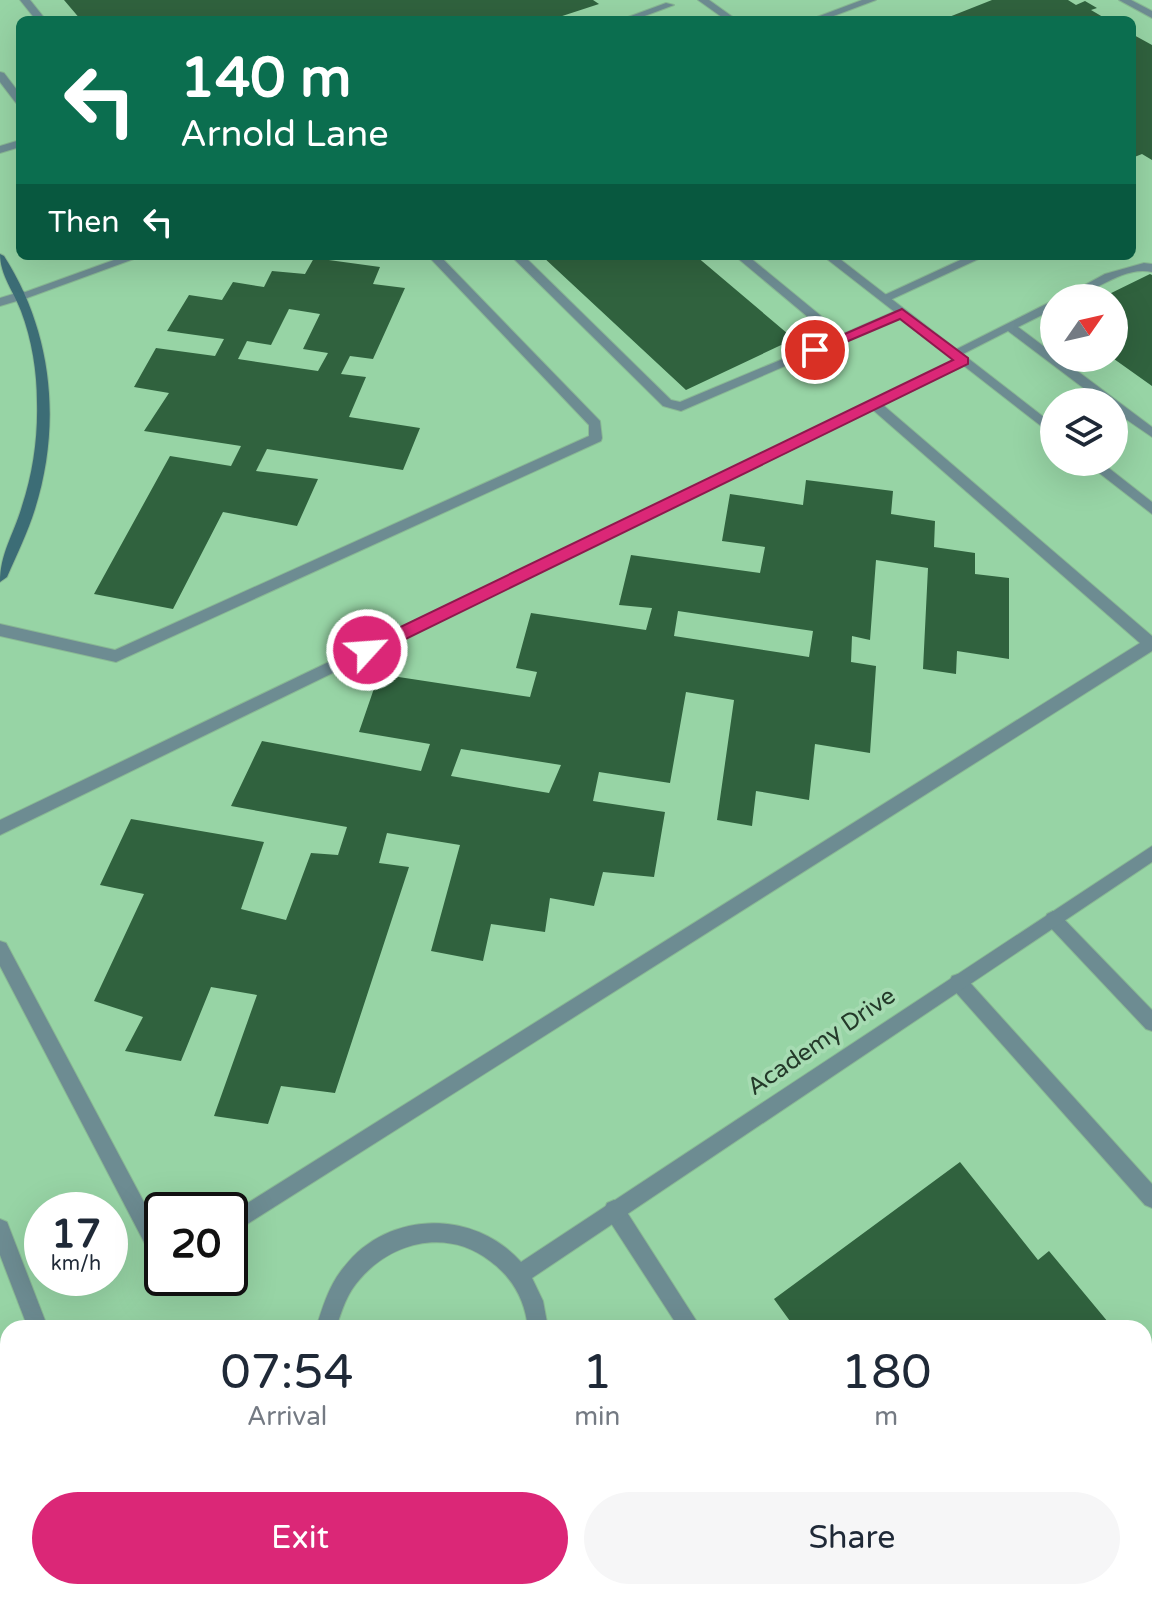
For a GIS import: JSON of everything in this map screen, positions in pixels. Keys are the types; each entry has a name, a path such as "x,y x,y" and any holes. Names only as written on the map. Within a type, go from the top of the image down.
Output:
{"street":[{"path":"25,0 38,16"},
{"path":"703,0 726,16"},
{"path":"825,16 871,0"},
{"path":"1124,0 1152,15"},
{"path":"637,16 669,5"},
{"path":"0,75 16,96"},
{"path":"0,258 23,295 44,378 43,434 32,498 0,577"},
{"path":"0,302 124,260"},
{"path":"0,630 116,656 596,438 595,424 438,260"},
{"path":"521,260 667,403 681,407 902,313"},
{"path":"746,260 842,339"},
{"path":"834,260 1040,421"},
{"path":"884,298 970,260"},
{"path":"1095,284 1130,267 1146,265 1152,268"},
{"path":"0,828 874,404 1040,311"},
{"path":"1009,326 1092,388"},
{"path":"248,1214 1151,644 874,404"},
{"path":"1128,415 1152,433"},
{"path":"1110,476 1152,509"},
{"name":"Academy Drive","path":"520,1274 1152,853"},
{"path":"1053,919 1152,1023"},
{"path":"0,949 144,1222"},
{"path":"958,982 1152,1198"},
{"path":"614,1210 686,1320"},
{"path":"0,1229 35,1320"},
{"path":"329,1320 340,1288 365,1258 395,1238 430,1230 464,1233 495,1248 520,1274 538,1320"}],"shaded area":[{"path":"0,0 1152,0 1152,1320 0,1320"}],"building":[{"path":"64,0 593,0 599,4 562,16 78,16"},
{"path":"992,0 1068,0 1076,5 1085,1 1097,8 1091,10 1101,16 952,16"},
{"path":"1136,36 1152,45 1152,160 1142,154 1136,156"},
{"path":"313,260 329,260 380,267 373,284 405,288 373,359 350,356 341,374 366,377 349,417 420,428 403,470 267,449 256,471 318,479 297,526 223,512 173,609 94,594 170,456 231,466 241,446 144,431 169,393 134,387 156,348 215,356 224,339 167,331 189,295 222,300 233,282 264,287 272,271 305,274","holes":["289,309 320,314 303,349 328,353 318,371 238,359 247,341 271,345"]},
{"path":"546,260 701,260 794,339 686,390"},
{"path":"1152,275 1152,386 1128,369 1128,285"},
{"path":"806,480 893,491 891,514 935,521 934,547 975,553 975,574 1009,578 1009,659 957,651 956,674 923,669 928,568 876,560 870,640 852,636 851,662 876,666 870,753 815,744 809,800 756,791 752,826 717,820 734,700 686,692 670,783 599,772 593,801 665,812 654,877 603,872 594,906 550,898 545,932 491,924 483,961 431,951 460,845 387,833 379,863 409,867 335,1093 281,1086 268,1124 214,1116 257,995 211,987 181,1061 125,1051 143,1017 94,1001 144,894 100,885 131,819 264,842 241,909 286,920 311,853 338,855 347,827 231,806 262,741 421,771 430,744 359,732 379,674 530,697 537,672 516,668 531,613 646,630 652,608 619,605 631,555 760,573 765,547 722,541 730,494 803,505","holes":["678,611 813,631 809,657 674,636","461,749 561,765 549,793 451,776"]},
{"path":"960,1162 1038,1260 1049,1251 1106,1320 789,1320 774,1299"}],"route":[{"path":"367,650 963,361 902,313 815,350"}]}
